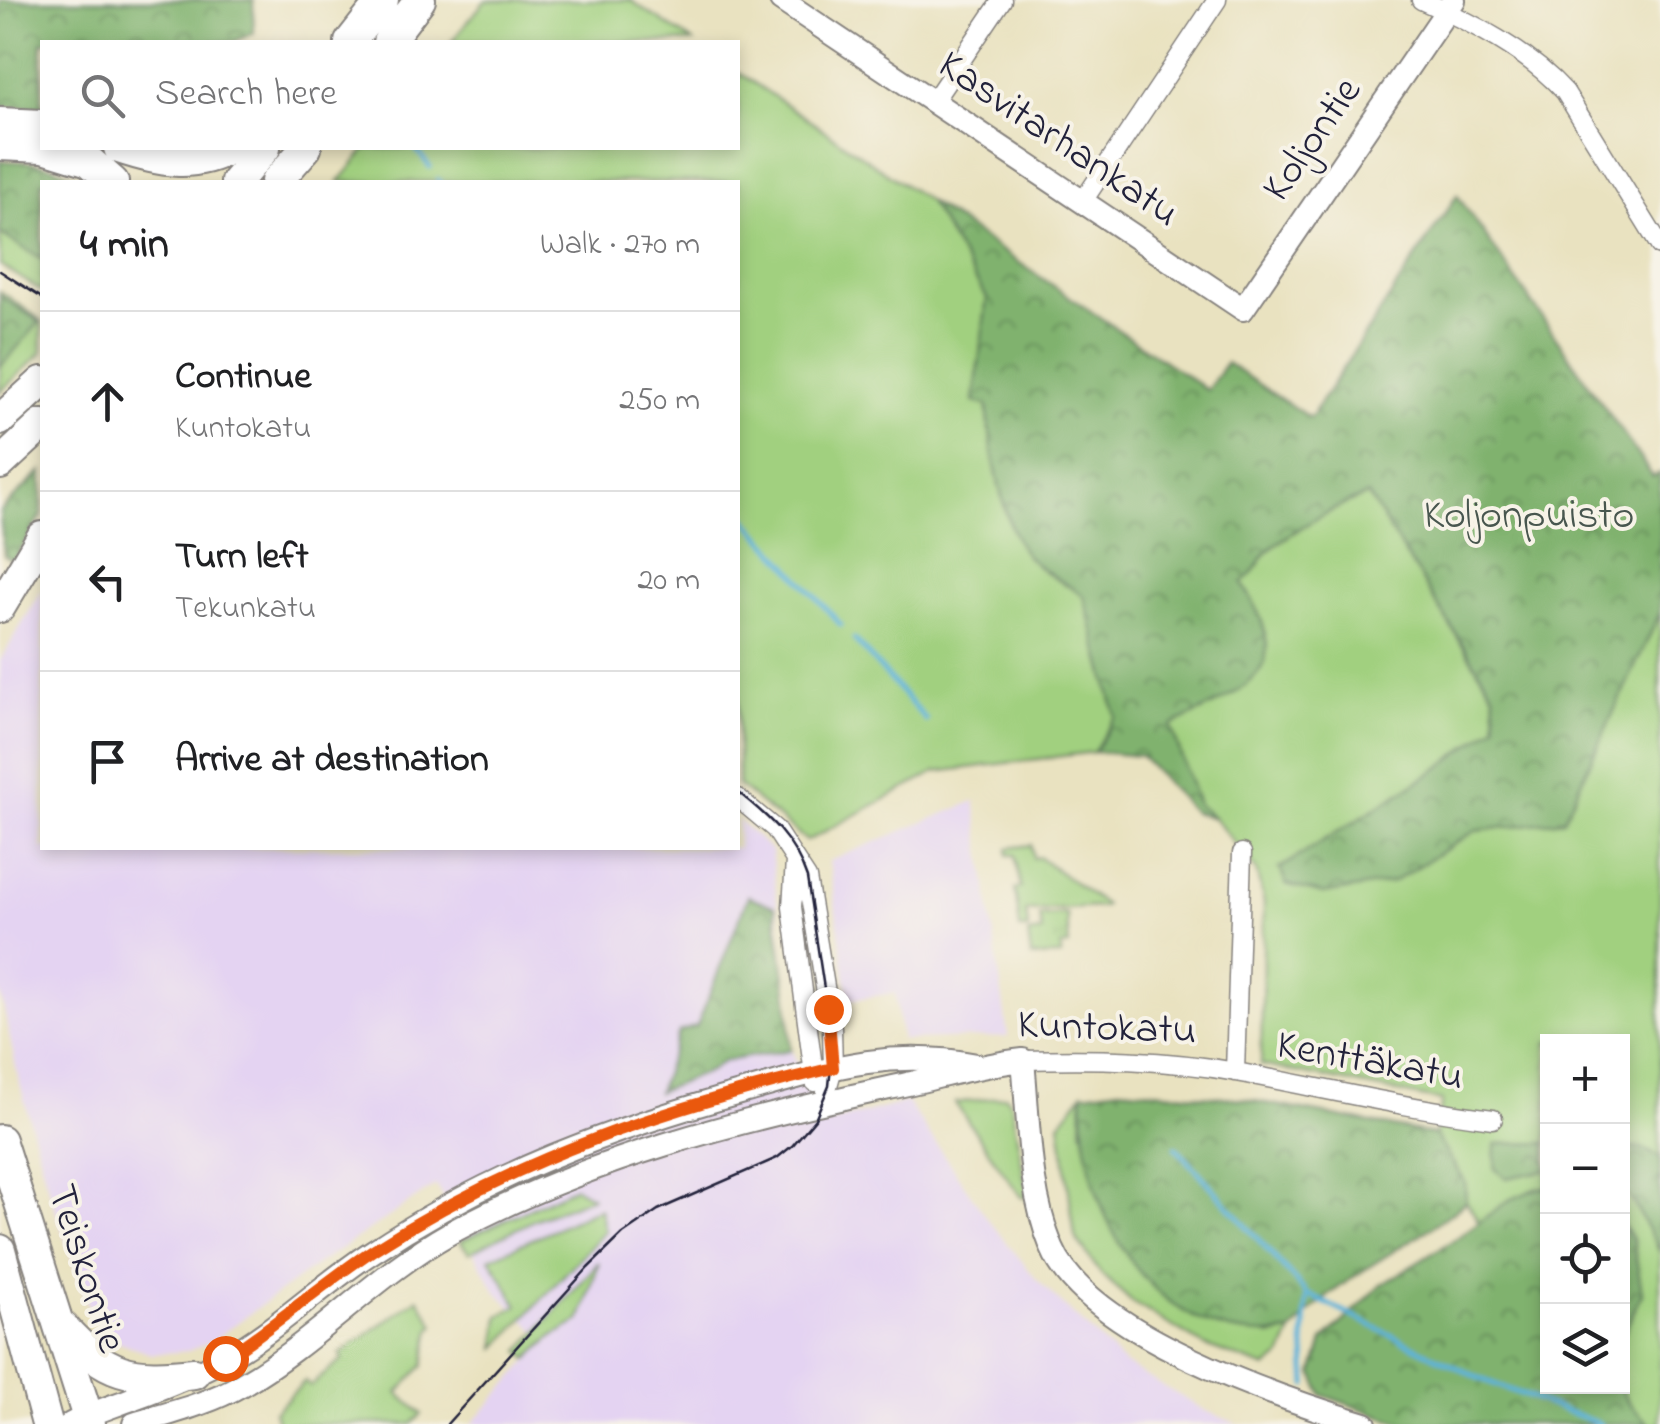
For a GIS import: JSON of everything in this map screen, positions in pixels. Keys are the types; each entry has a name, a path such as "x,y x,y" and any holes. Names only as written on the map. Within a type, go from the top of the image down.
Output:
{"highway":[{"path":"352,40 383,0"},
{"path":"390,40 420,0"},
{"path":"0,123 40,125"},
{"path":"0,145 40,147"},
{"path":"54,150 88,161 111,180"},
{"path":"128,150 176,162 214,158 227,150"},
{"path":"238,180 263,150"},
{"path":"278,180 305,150"},
{"path":"286,180 306,150"},
{"path":"0,420 40,384"},
{"path":"0,464 40,427"},
{"path":"0,607 40,539"},
{"name":"Teiskontie","path":"0,1140 58,1321 83,1421"},
{"name":"Teiskontie","path":"0,1250 47,1424"},
{"path":"58,1321 95,1361 114,1370 147,1376 194,1373"}],"street":[{"name":"Kasvitarhankatu","path":"781,0 1082,201 1237,313"},
{"path":"934,102 1002,0"},
{"path":"1082,201 1217,0"},
{"path":"1420,0 1450,6 1548,72 1565,92 1660,246"},
{"name":"Koljontie","path":"1237,313 1450,6"},
{"path":"740,800 774,829 807,878 832,1029 823,1070 824,1100"},
{"path":"1235,1072 1242,854"},
{"name":"Kuntokatu","path":"83,1421 194,1373 249,1342 372,1252 447,1206 514,1172 642,1120 823,1070 915,1056 978,1065 1106,1059 1235,1072"},
{"path":"1023,1060 1035,1184 1052,1251 1067,1271 1117,1317 1157,1343 1317,1417 1364,1424"},
{"name":"Kuntokatu","path":"134,1424 239,1387 419,1252 518,1200 608,1164 824,1100 952,1075 978,1065"},
{"name":"Kenttäkatu","path":"1235,1072 1357,1098 1492,1119"}],"shaded area":[{"path":"40,593 40,850 740,850 740,822 771,850 791,1050 828,1123 907,1102 987,1218 1037,1280 1126,1365 1206,1411 1238,1424 472,1424 546,1341 496,1291 436,1185 212,1341 188,1351 151,1354 112,1339 96,1322 84,1295 47,1184 0,991 0,661"},
{"path":"975,801 1008,1037 902,1040 895,993 849,1000 829,861"}],"green space":[{"path":"0,0 253,0 254,33 238,40 40,40 40,107 0,107"},
{"path":"630,0 690,40 453,40 485,1"},
{"path":"740,73 928,201 987,298 974,401 987,405 995,465 1012,529 1032,561 1084,596 1116,716 1094,752 936,772 807,841 740,787 740,180 341,180 365,150 740,150"},
{"path":"0,161 44,164 80,180 40,180 40,259 0,233"},
{"name":"Koljonpuisto","path":"1457,195 1653,477 1660,473 1660,613 1563,820 1475,831 1393,882 1323,894 1286,884 1280,868 1438,769 1496,725 1494,694 1368,495 1318,518 1267,552 1242,583 1259,615 1266,640 1265,659 1242,688 1171,726 1198,805 1214,818 1193,812 1141,756 1094,752 1116,716 1084,596 1032,561 1013,531 1000,488 987,405 974,402 987,298 928,201 1207,390 1226,363 1310,418"},
{"path":"0,233 40,259 40,290 0,265"},
{"path":"0,291 40,320 40,355 0,392 0,367 39,322 0,296"},
{"path":"0,296 40,322 0,367"},
{"path":"40,473 40,519 13,562 4,555 0,511"},
{"path":"1368,495 1494,695 1496,725 1438,769 1280,868 1393,882 1475,831 1563,819 1660,613 1660,1157 1630,1147 1630,1034 1540,1034 1540,1143 1497,1144 1506,1178 1540,1171 1540,1190 1509,1200 1479,1222 1466,1201 1465,1182 1435,1135 1442,1101 1261,1065 1264,903 1256,870 1214,818 1198,805 1171,726 1222,701 1256,675 1265,658 1266,638 1241,582 1282,541"},
{"path":"1031,845 1033,858 1039,857 1105,905 1026,911 1028,929 1020,929 1015,889 1021,888 1015,855 1008,855 1008,848"},
{"path":"748,896 775,907 791,1050 724,1061 710,1071 658,1092 679,1032 697,1026"},
{"path":"1067,914 1069,946 1061,947 1061,956 1031,957 1028,934 1042,932 1039,916"},
{"path":"1120,1088 1244,1099 1435,1135 1465,1182 1466,1201 1331,1294 1292,1332 1243,1333 1201,1320 1164,1297 1134,1265 1111,1227 1094,1184 1085,1139 1083,1093"},
{"path":"1083,1093 1082,1130 1269,1336 1292,1332 1281,1357 1267,1368 1205,1346 1132,1302 1101,1274 1075,1237 1060,1123"},
{"path":"1006,1096 1011,1104 1028,1197 1021,1197 955,1103"},
{"path":"1540,1143 1540,1171 1506,1178 1495,1169 1496,1144"},
{"path":"1630,1147 1660,1157 1660,1252 1633,1202"},
{"path":"575,1187 592,1197 534,1220 469,1253 460,1241"},
{"path":"1540,1188 1540,1394 1624,1394 1649,1424 1404,1424 1322,1395 1313,1374 1323,1341 1381,1285 1509,1200"},
{"path":"1630,1198 1660,1252 1660,1424 1649,1424 1624,1394 1630,1394 1630,1319 1642,1293"},
{"path":"600,1208 605,1231 496,1348 499,1316 518,1305 490,1258"},
{"path":"1630,1236 1633,1241 1642,1293 1630,1319"},
{"path":"599,1262 580,1321 553,1336 528,1359 520,1351"},
{"path":"418,1298 435,1325 424,1365 398,1393 422,1414 412,1424 278,1424 274,1412 305,1381 310,1386 343,1359 340,1354"}],"waterway":[{"path":"417,150 430,167"},
{"path":"740,512 841,625"},
{"path":"854,639 926,720"},
{"path":"1176,1147 1307,1294 1481,1379 1600,1424"},
{"path":"1307,1294 1307,1385"}],"tram line":[{"path":"0,271 40,297"},
{"path":"447,1424 623,1234 658,1210 777,1158 815,1119 829,1086 833,1047 807,878 779,830 740,794"}],"route":[{"path":"225,1358 372,1252 447,1206 514,1172 642,1120 833,1068 828,1009"}]}
